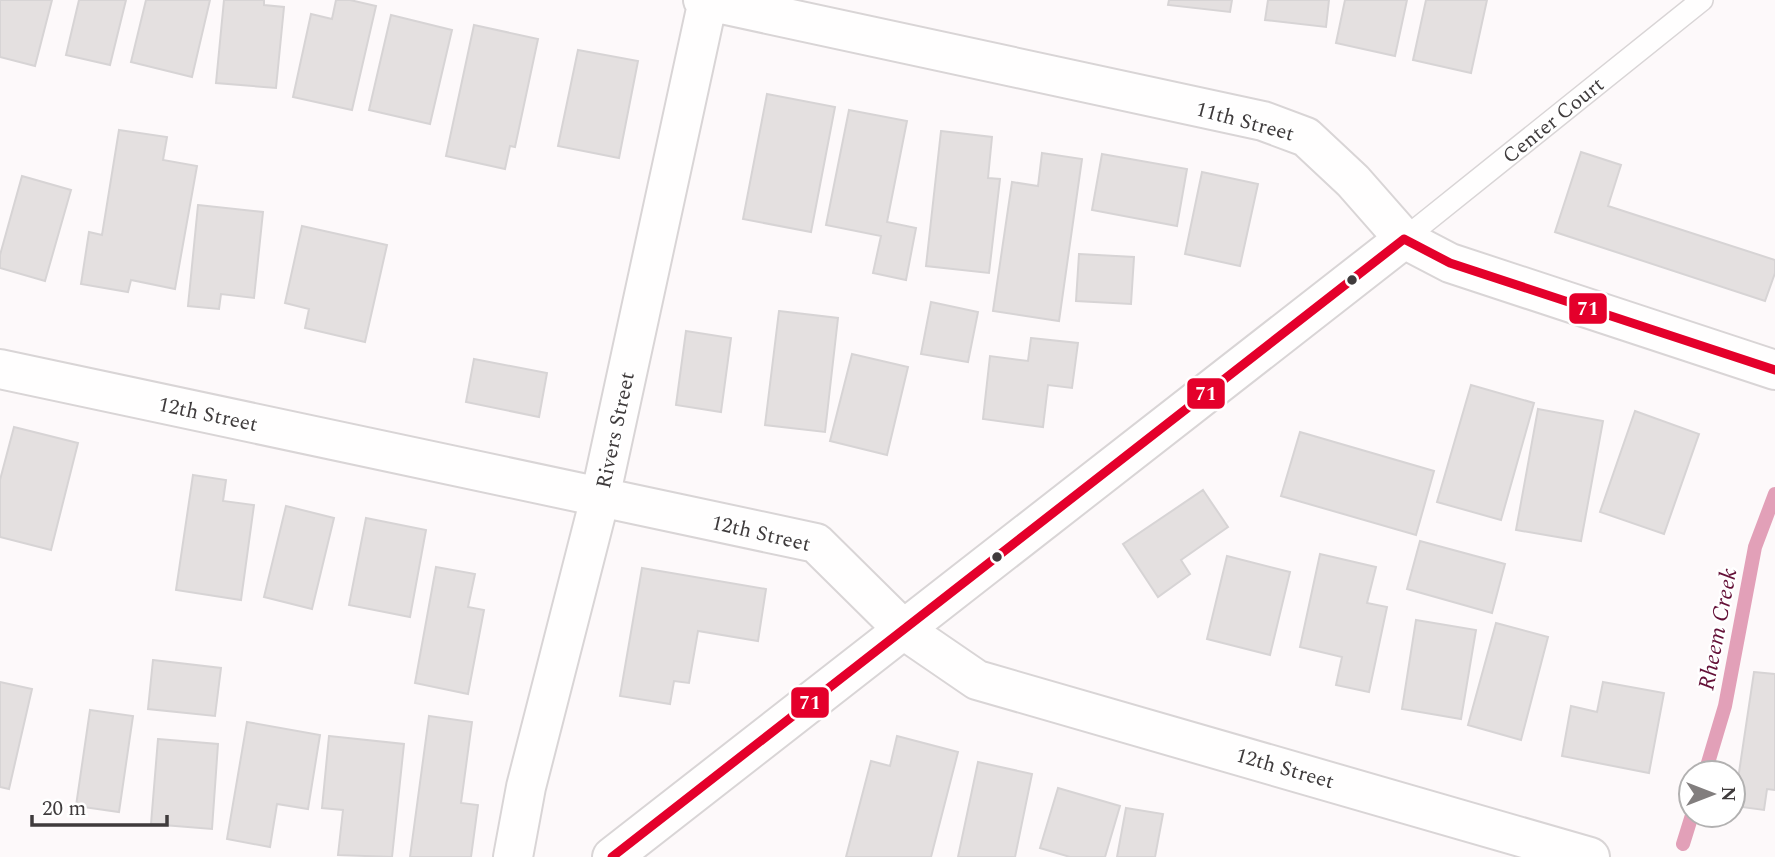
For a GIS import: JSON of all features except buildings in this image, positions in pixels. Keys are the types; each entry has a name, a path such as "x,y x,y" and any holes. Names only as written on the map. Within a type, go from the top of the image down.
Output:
{"street":[{"name":"11th Street","path":"706,0 1263,121 1306,137 1353,181 1404,239 1450,263 1775,370"},
{"name":"Rivers Street","path":"513,857 526,787 600,498 706,0"},
{"path":"612,857 1404,239"},
{"name":"12th Street","path":"0,369 816,543 904,630 977,680 1590,857"}],"lane":[{"name":"Center Court","path":"1404,239 1702,0"}],"waterway":[{"name":"Rheem Creek","path":"1709,759 1725,706 1755,547 1775,494"},
{"name":"Rheem Creek","path":"1683,844 1688,829"}],"transit line":[{"name":"71","path":"1404,239 1450,263 1775,370"},
{"name":"71","path":"612,857 1404,239"}]}
